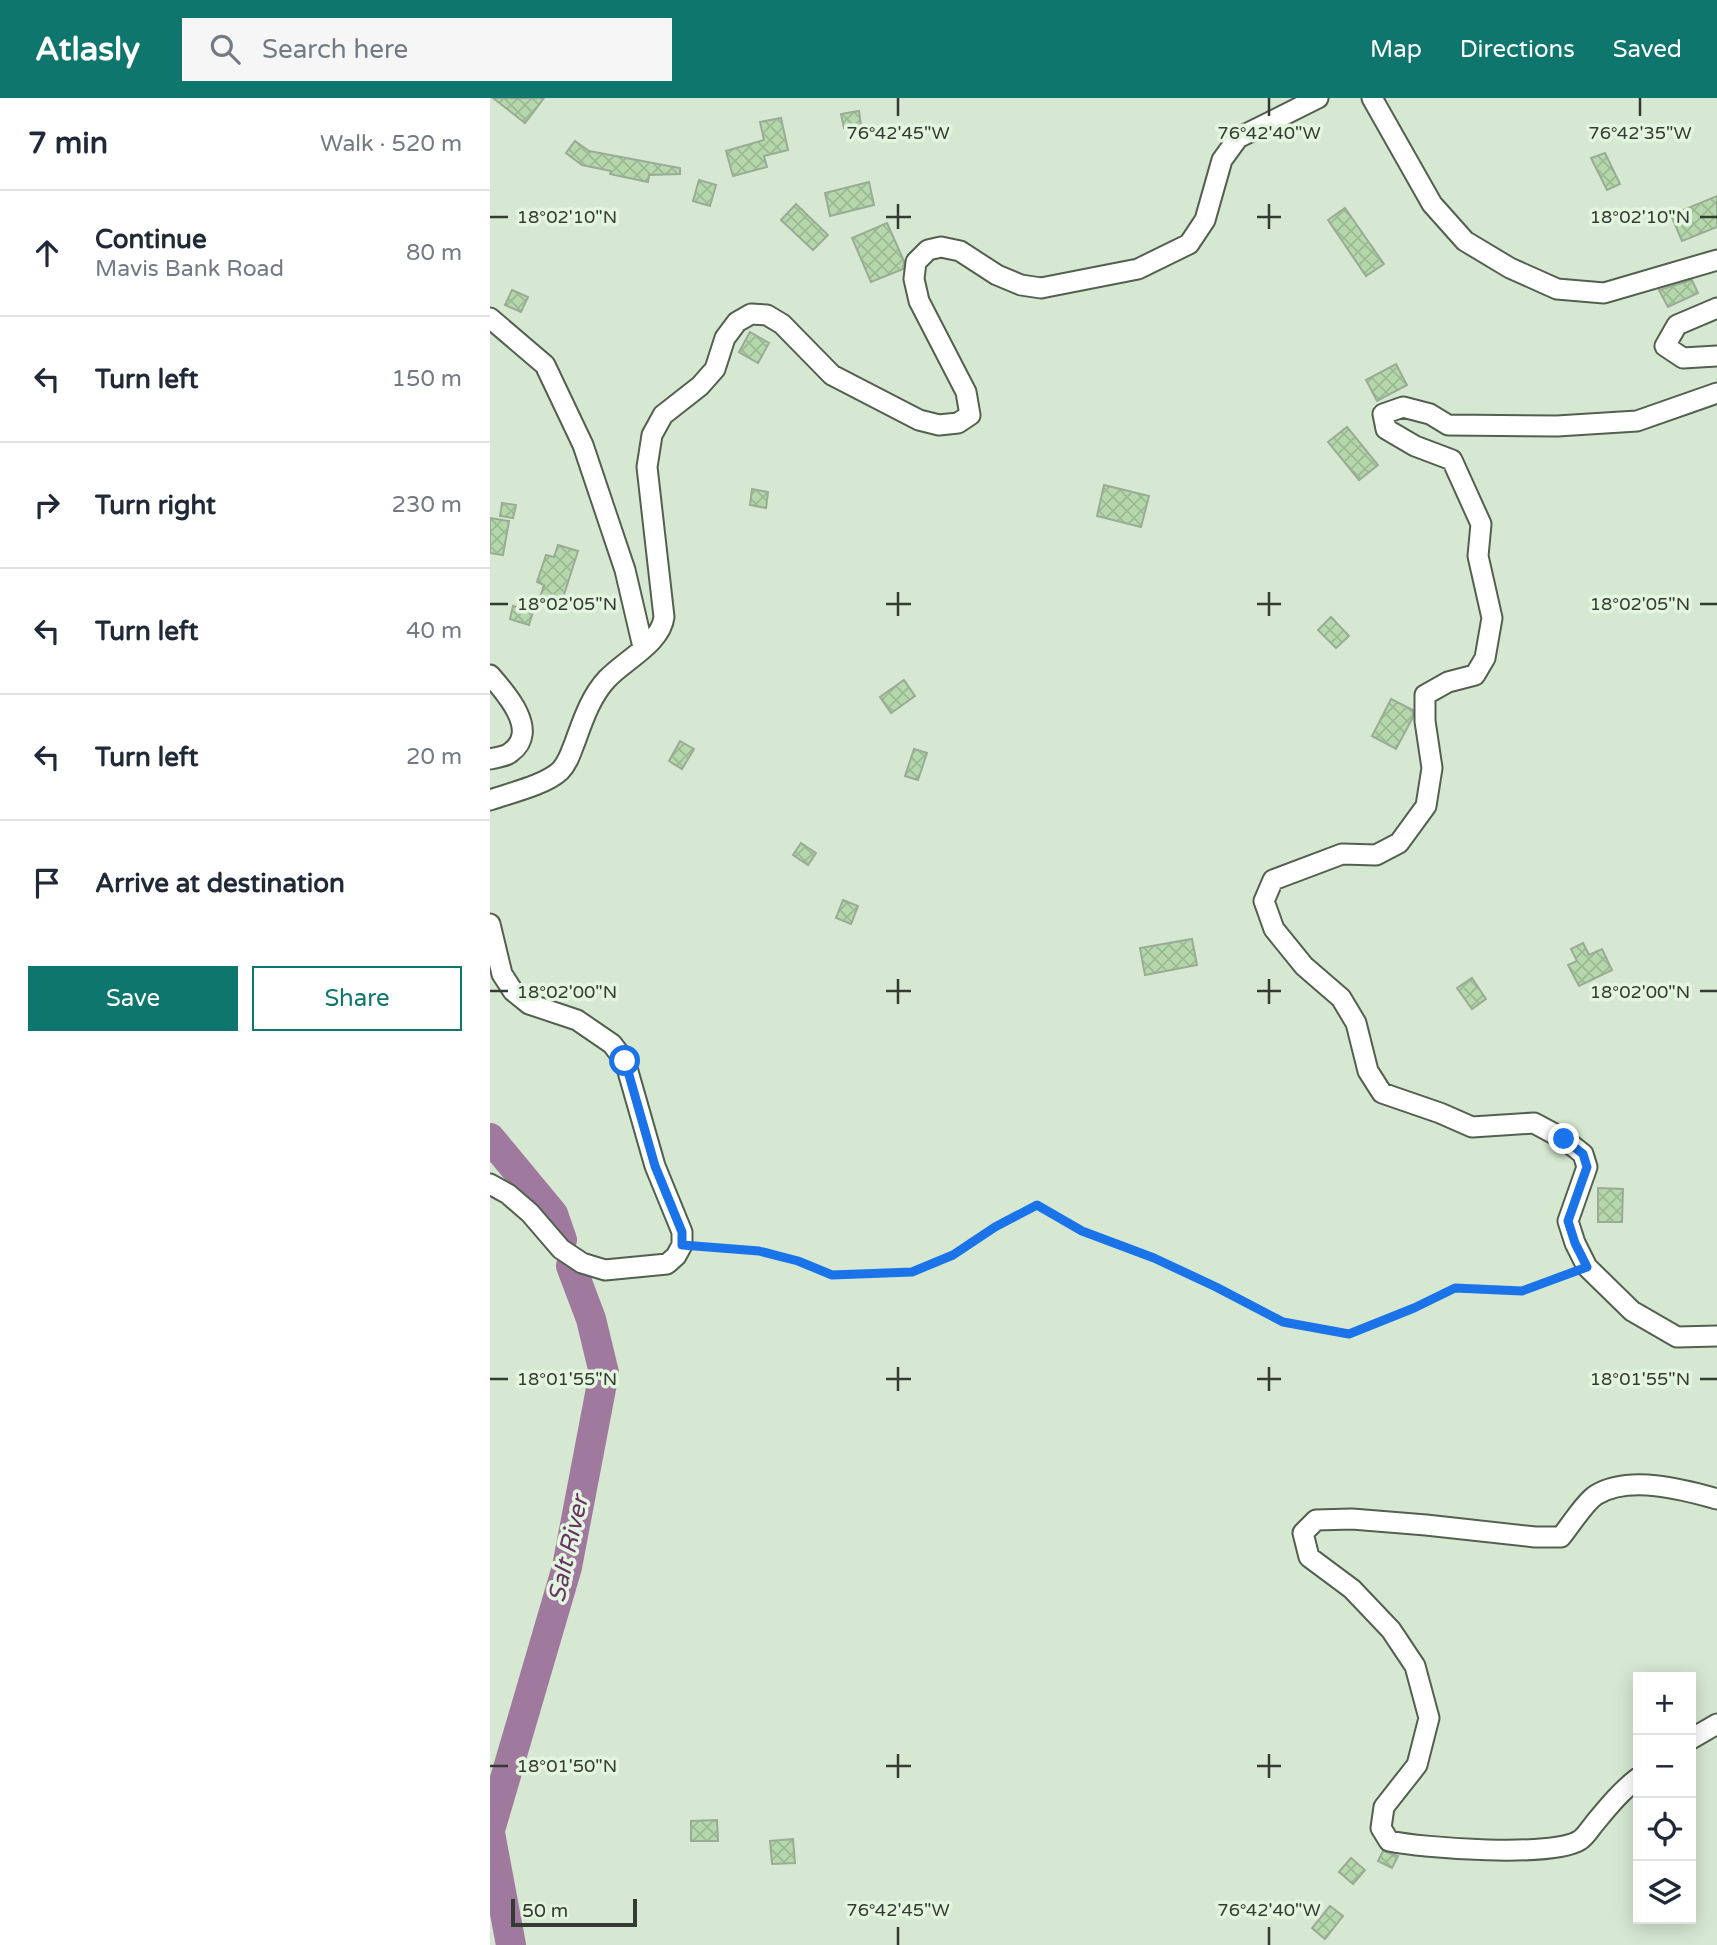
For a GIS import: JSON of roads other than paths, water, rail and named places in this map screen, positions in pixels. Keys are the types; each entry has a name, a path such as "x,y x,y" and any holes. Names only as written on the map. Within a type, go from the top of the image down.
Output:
{"street":[{"path":"490,800 558,774 566,764 591,702 606,680 657,638 663,627 647,467 652,435 663,415 701,386 715,369 725,338 737,322 751,314 767,316 782,324 832,375 919,419 939,425 958,423 970,415 966,392 919,301 914,279 916,262 928,250 942,247 960,251 997,275 1021,285 1041,288 1138,269 1189,244 1205,220 1222,160 1238,138 1318,98"},
{"path":"1372,98 1432,204 1465,241 1510,268 1557,289 1604,293 1717,260"},
{"path":"1717,308 1677,325 1665,346 1683,358 1717,356"},
{"path":"490,317 545,365 583,445 625,570 643,647"},
{"path":"1717,393 1637,421 1557,426 1448,425 1430,414 1403,407 1383,414 1386,429 1415,446 1452,460 1481,524 1478,556 1492,618 1485,658 1475,675 1448,682 1425,695 1425,721 1432,768 1426,806 1399,844 1376,855 1342,854 1273,880 1264,901 1274,929 1304,966 1341,998 1356,1023 1368,1071 1382,1093 1472,1127 1534,1124 1564,1139 1583,1154 1587,1167 1568,1221 1587,1267 1632,1311 1677,1337 1717,1336"},
{"path":"490,675 511,698 522,722 520,744 510,754 490,759"},
{"path":"490,924 502,974 513,991 529,1004 577,1020 612,1044 625,1061 655,1166 682,1232 682,1245 677,1256 667,1264 605,1270 582,1264 561,1249 508,1194 490,1184"},
{"path":"1633,1782 1624,1788 1580,1841 1556,1847 1499,1851 1409,1845 1389,1840 1381,1828 1384,1807 1417,1765 1429,1718 1415,1666 1391,1630 1352,1589 1309,1557 1303,1534 1316,1520 1352,1519 1535,1537 1561,1537 1595,1496 1628,1484 1668,1487 1717,1499"},
{"path":"1696,1737 1717,1724"}],"waterway":[{"name":"Salt River","path":"490,1138 553,1214 562,1240"},
{"name":"Salt River","path":"490,1830 567,1567 604,1373 591,1319 571,1266"},
{"name":"Salt River","path":"490,1833 511,1945"}]}
